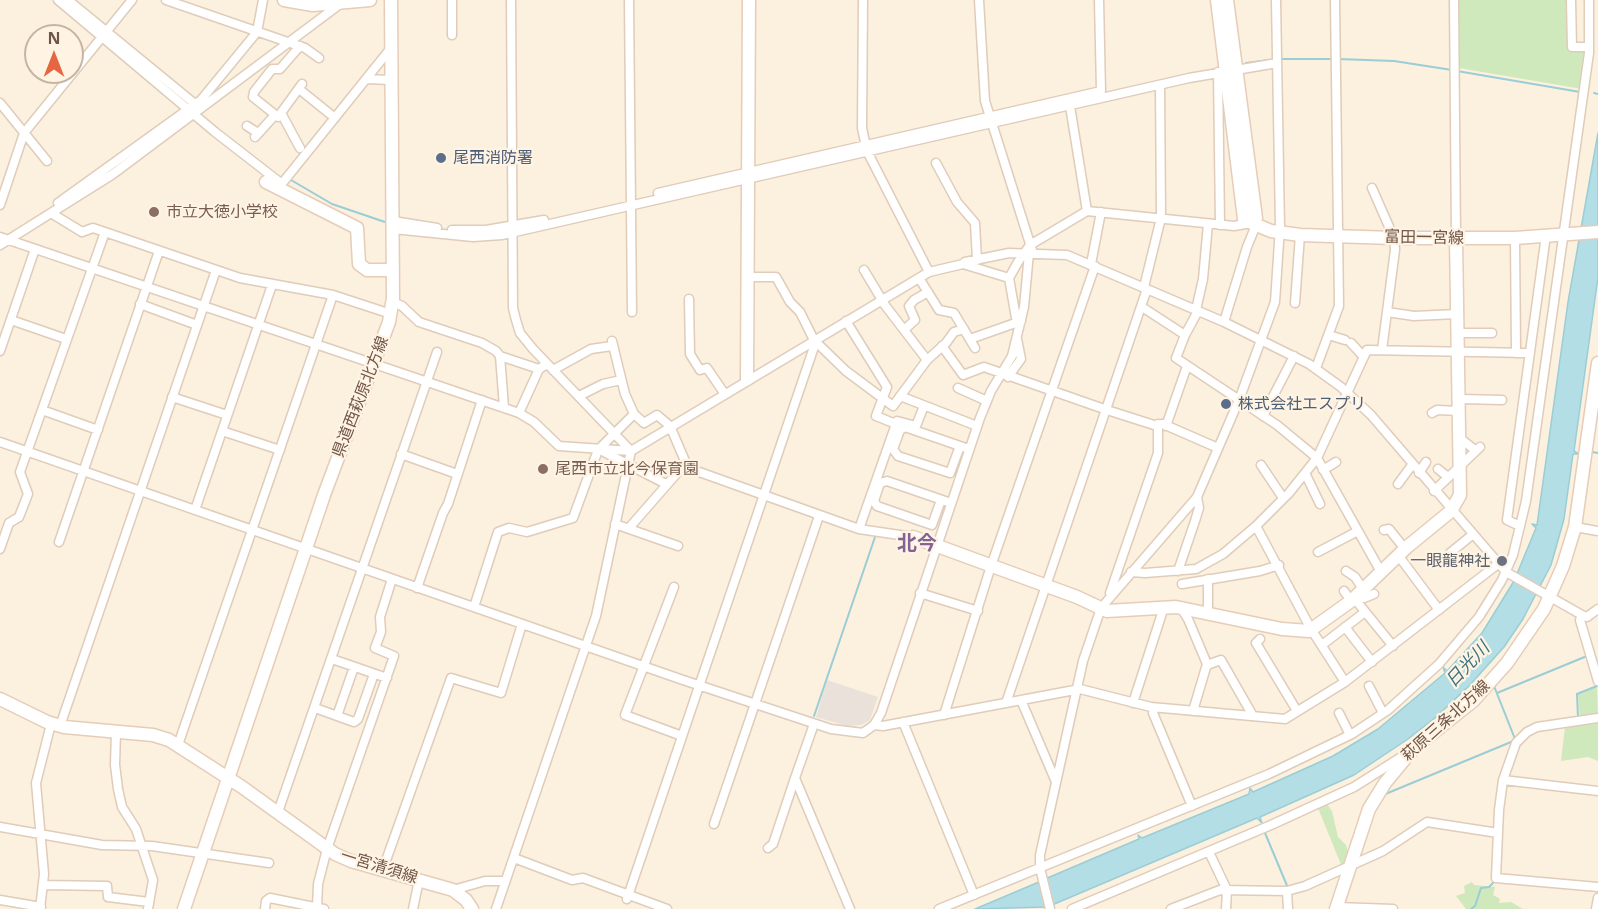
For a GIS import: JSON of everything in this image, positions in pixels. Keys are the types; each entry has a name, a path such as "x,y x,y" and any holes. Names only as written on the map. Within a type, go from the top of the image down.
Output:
{"main road":[{"path":"284,0 313,2 370,0"},
{"name":"県道西萩原北方線","path":"228,777 306,548 392,308 391,0"},
{"path":"747,379 749,0"},
{"path":"1217,0 1244,219 1254,224"},
{"path":"1227,0 1227,71"},
{"path":"266,182 280,187 357,228 359,264 367,270 393,270"},
{"name":"富田一宮線","path":"1254,224 1300,236 1339,237 1515,238 1598,232"},
{"path":"913,537 1101,608 1118,611 1164,607 1181,608 1300,632 1311,629 1357,595 1401,552 1451,511 1460,495 1465,466 1460,438 1456,239"},
{"name":"萩原三条北方線","path":"1337,908 1369,808 1394,770 1414,748 1473,701 1507,663 1532,630 1563,566 1575,527 1598,363"},
{"name":"一宮清須線","path":"0,699 56,725 153,735 178,745 228,777 327,849 351,861 453,890 466,900 472,909"},
{"path":"184,909 228,777"}],"street":[{"path":"58,0 105,34"},
{"path":"68,0 280,187 391,48"},
{"path":"0,205 3,190 24,133 132,0"},
{"path":"166,0 300,46 319,58"},
{"path":"3,240 113,174 192,109 257,32 263,0"},
{"path":"452,0 452,35"},
{"path":"511,0 514,314 520,333 547,368 579,396 631,451"},
{"path":"629,0 632,312"},
{"path":"863,0 862,128 867,149 929,272"},
{"path":"964,448 905,427 900,430 893,449 898,456 950,473 977,426 987,400 1005,375 1021,321 1029,251 983,91 979,0"},
{"path":"991,121 1101,91 1099,0"},
{"path":"1050,909 1040,868 1075,692 1101,608 1131,572 1184,516 1197,497 1239,400 1275,302 1280,232 1276,0"},
{"path":"1316,368 1339,306 1335,0"},
{"path":"1454,0 1456,239"},
{"path":"1571,0 1572,47 1590,47"},
{"path":"939,909 1269,774 1350,735 1383,713 1439,664 1479,617 1506,572 1526,501 1567,234 1590,47 1589,0"},
{"path":"3,240 274,55 344,1"},
{"path":"300,46 280,69 273,69 254,92 253,97 278,114 300,148"},
{"path":"393,225 473,237 991,121 1277,61"},
{"path":"1220,225 1227,71"},
{"path":"366,79 391,80"},
{"path":"1006,703 1142,307 1161,218 1160,85"},
{"path":"248,126 257,135 300,87 335,118"},
{"path":"0,103 47,161"},
{"path":"1070,106 1087,211"},
{"path":"936,163 957,202 975,223 977,260"},
{"path":"1372,188 1394,238 1396,261 1382,350"},
{"path":"1021,321 1016,318 1009,278 1029,251 1087,211 1220,225 1254,224 1224,322"},
{"path":"51,213 82,232 88,228 105,232 216,270 272,285 392,308 402,306 419,322 482,343 500,356 547,368"},
{"path":"944,715 991,566 1093,265 1101,213"},
{"path":"1208,224 1203,279 1197,311 1176,358 1263,416 1317,458 1381,572"},
{"path":"0,549 9,523 19,517 28,494 20,472 105,232"},
{"path":"1520,526 1507,520 1546,235"},
{"path":"1295,303 1300,236"},
{"path":"1515,238 1516,353"},
{"path":"3,240 91,267 504,407 534,422 560,446 631,451 747,379 929,272 1009,253 1029,251 1060,254 1093,265 1224,322 1316,368 1371,415 1451,511 1506,572 1581,615 1587,617 1598,609"},
{"path":"0,351 35,249"},
{"path":"59,542 159,251"},
{"path":"947,266 977,266 1009,278"},
{"path":"0,900 41,908 43,885 36,773 56,725 216,270"},
{"path":"864,270 898,325 905,329 927,360"},
{"path":"747,277 776,277 790,302 800,312 815,340 846,371 893,406 927,360 954,332 964,329"},
{"path":"919,278 939,310 954,313 973,344 1021,321"},
{"path":"195,510 272,285"},
{"path":"905,329 915,320 909,306 914,300 928,292"},
{"path":"178,745 333,295"},
{"path":"689,298 690,354 700,370 707,368 724,393"},
{"path":"140,304 197,325"},
{"path":"1142,307 1185,335"},
{"path":"1387,312 1414,316 1457,314"},
{"path":"11,320 66,339"},
{"path":"846,321 887,387 876,416 896,424"},
{"path":"1458,333 1492,333"},
{"path":"1329,335 1348,342 1363,356"},
{"path":"627,897 815,340"},
{"path":"519,413 547,368 612,344 621,380 634,414 644,423 657,415 670,426 688,468 859,530 913,537"},
{"path":"942,346 963,375 984,367 1107,410 1162,425 1218,448"},
{"path":"1131,572 1190,571 1211,561 1257,526 1317,458 1348,393 1359,379 1363,356 1368,350 1530,353"},
{"path":"278,812 437,352"},
{"path":"500,356 504,407"},
{"path":"1263,416 1294,356"},
{"path":"1110,596 1112,582 1158,453 1162,425 1187,366"},
{"path":"579,396 621,380"},
{"path":"957,388 987,400"},
{"path":"900,396 977,426"},
{"path":"172,397 227,415"},
{"path":"417,588 482,400"},
{"path":"1432,413 1460,405 1502,400"},
{"path":"859,530 896,424 902,421 916,426 924,406"},
{"path":"42,410 98,430"},
{"path":"474,607 498,532 509,528 527,532 573,518 598,450 634,414"},
{"path":"222,431 280,450"},
{"path":"1434,491 1448,477 1465,466 1478,449 1460,438"},
{"path":"0,442 754,704 814,724 855,733 863,733 874,725 888,694 951,503 964,448"},
{"path":"598,450 666,484"},
{"path":"496,909 602,595 631,451"},
{"path":"401,454 457,474"},
{"path":"1323,470 1336,462"},
{"path":"1419,473 1426,462"},
{"path":"629,528 685,464"},
{"path":"1261,465 1283,498"},
{"path":"1398,484 1412,465"},
{"path":"1438,469 1448,477"},
{"path":"1305,473 1320,504"},
{"path":"941,500 932,525 877,506 874,501 880,483 887,481 951,503"},
{"path":"1178,571 1196,521 1199,508 1197,497"},
{"path":"714,824 819,516"},
{"path":"615,524 678,546"},
{"path":"1257,526 1311,629 1345,682"},
{"path":"1575,527 1598,531"},
{"path":"1384,530 1389,529 1401,552 1439,610"},
{"path":"1318,552 1358,531"},
{"path":"1450,553 1472,535"},
{"path":"1208,613 1211,561"},
{"path":"1251,562 1252,572"},
{"path":"874,725 904,724 1075,692 1154,708 1285,718 1345,682 1497,564"},
{"path":"1182,584 1279,565"},
{"path":"1346,571 1355,577 1357,595 1365,612 1393,646"},
{"path":"265,909 266,901 270,898 302,907 320,908 318,884 327,849 394,656 375,648 381,632 380,617 392,579"},
{"path":"674,586 625,715 682,736"},
{"path":"920,592 978,611"},
{"path":"1133,703 1164,607"},
{"path":"1181,608 1188,619 1207,665 1193,711"},
{"path":"1322,645 1365,612"},
{"path":"1581,615 1580,620 1598,681"},
{"path":"383,869 451,678 501,693 522,624"},
{"path":"1345,627 1372,662"},
{"path":"1260,639 1257,643 1297,711"},
{"path":"332,659 387,678"},
{"path":"1207,665 1221,660 1253,717"},
{"path":"337,716 354,667"},
{"path":"315,708 354,722 358,719 374,674"},
{"path":"1369,686 1383,713"},
{"path":"904,724 1006,703 1022,702"},
{"path":"1022,702 1056,782"},
{"path":"1154,708 1154,713 1192,806"},
{"path":"1339,713 1350,735"},
{"path":"1598,718 1551,724 1527,732 1516,743 1503,780 1496,878 1598,887"},
{"path":"768,848 773,844 814,724"},
{"path":"904,724 974,895"},
{"path":"43,885 106,886 108,897 149,905 153,880 136,829 123,807 118,789 114,758 116,732"},
{"path":"1072,909 1209,852 1354,787 1414,748"},
{"path":"795,778 850,909"},
{"path":"1503,780 1598,791"},
{"path":"1171,909 1185,907 1209,892 1287,891 1350,868 1383,851 1427,822 1498,833"},
{"path":"0,827 102,845 140,845 269,863"},
{"path":"1209,852 1227,890 1226,909"},
{"path":"514,858 572,880 583,878 656,909"},
{"path":"413,909 419,880"},
{"path":"453,890 484,881 505,881"},
{"path":"1287,891 1288,909"},
{"path":"627,897 667,909"},
{"path":"1596,909 1598,898"},
{"path":"1337,908 1393,909"}],"shaded area":[{"path":"827,680 878,697 870,720 861,725 847,726 816,717"}],"green space":[{"path":"1459,0 1569,0 1570,47 1586,48 1582,89 1459,68"},
{"path":"1597,686 1598,717 1580,719 1578,694"},
{"path":"1598,720 1598,761 1588,757 1561,761 1565,727"},
{"path":"1327,804 1332,811 1338,837 1346,845 1349,856 1347,864 1342,867 1318,808"},
{"path":"1472,882 1474,885 1495,887 1493,895 1500,899 1499,903 1511,902 1523,909 1466,909 1456,896 1465,893 1464,886"}],"water":[{"name":"日光川","path":"1598,133 1598,277 1574,451 1579,454 1573,454 1564,519 1551,565 1523,619 1504,647 1469,686 1436,717 1354,775 1260,817 1262,823 1257,818 1052,905 1045,879 1139,839 1138,835 1142,838 1249,794 1250,788 1253,792 1333,756 1378,729 1445,673 1443,667 1447,671 1482,633 1514,581 1536,528 1532,524 1537,525 1568,302"},
{"path":"1039,882 1046,907 975,909"}],"waterway":[{"path":"1278,59 1332,59"},
{"path":"1338,59 1394,61 1452,70"},
{"path":"1246,63 1269,60"},
{"path":"1457,71 1580,92"},
{"path":"1594,93 1598,94"},
{"path":"291,180 332,204 385,222"},
{"path":"1592,452 1598,453"},
{"path":"814,716 875,537"},
{"path":"1506,560 1510,552"},
{"path":"1497,693 1587,656"},
{"path":"1494,686 1515,739"},
{"path":"1578,717 1577,694 1597,686"},
{"path":"1383,795 1511,742"},
{"path":"1265,833 1288,888"},
{"path":"1471,909 1475,906 1481,888 1489,887 1496,880"}],"place":[{"name":"尾西消防署","path":"441,158"},
{"name":"市立大徳小学校","path":"154,212"},
{"name":"株式会社エスプリ","path":"1226,404"},
{"name":"尾西市立北今保育園","path":"543,469"},
{"name":"一眼龍神社","path":"1502,561"}],"district":[{"name":"北今","path":"917,544"}]}
